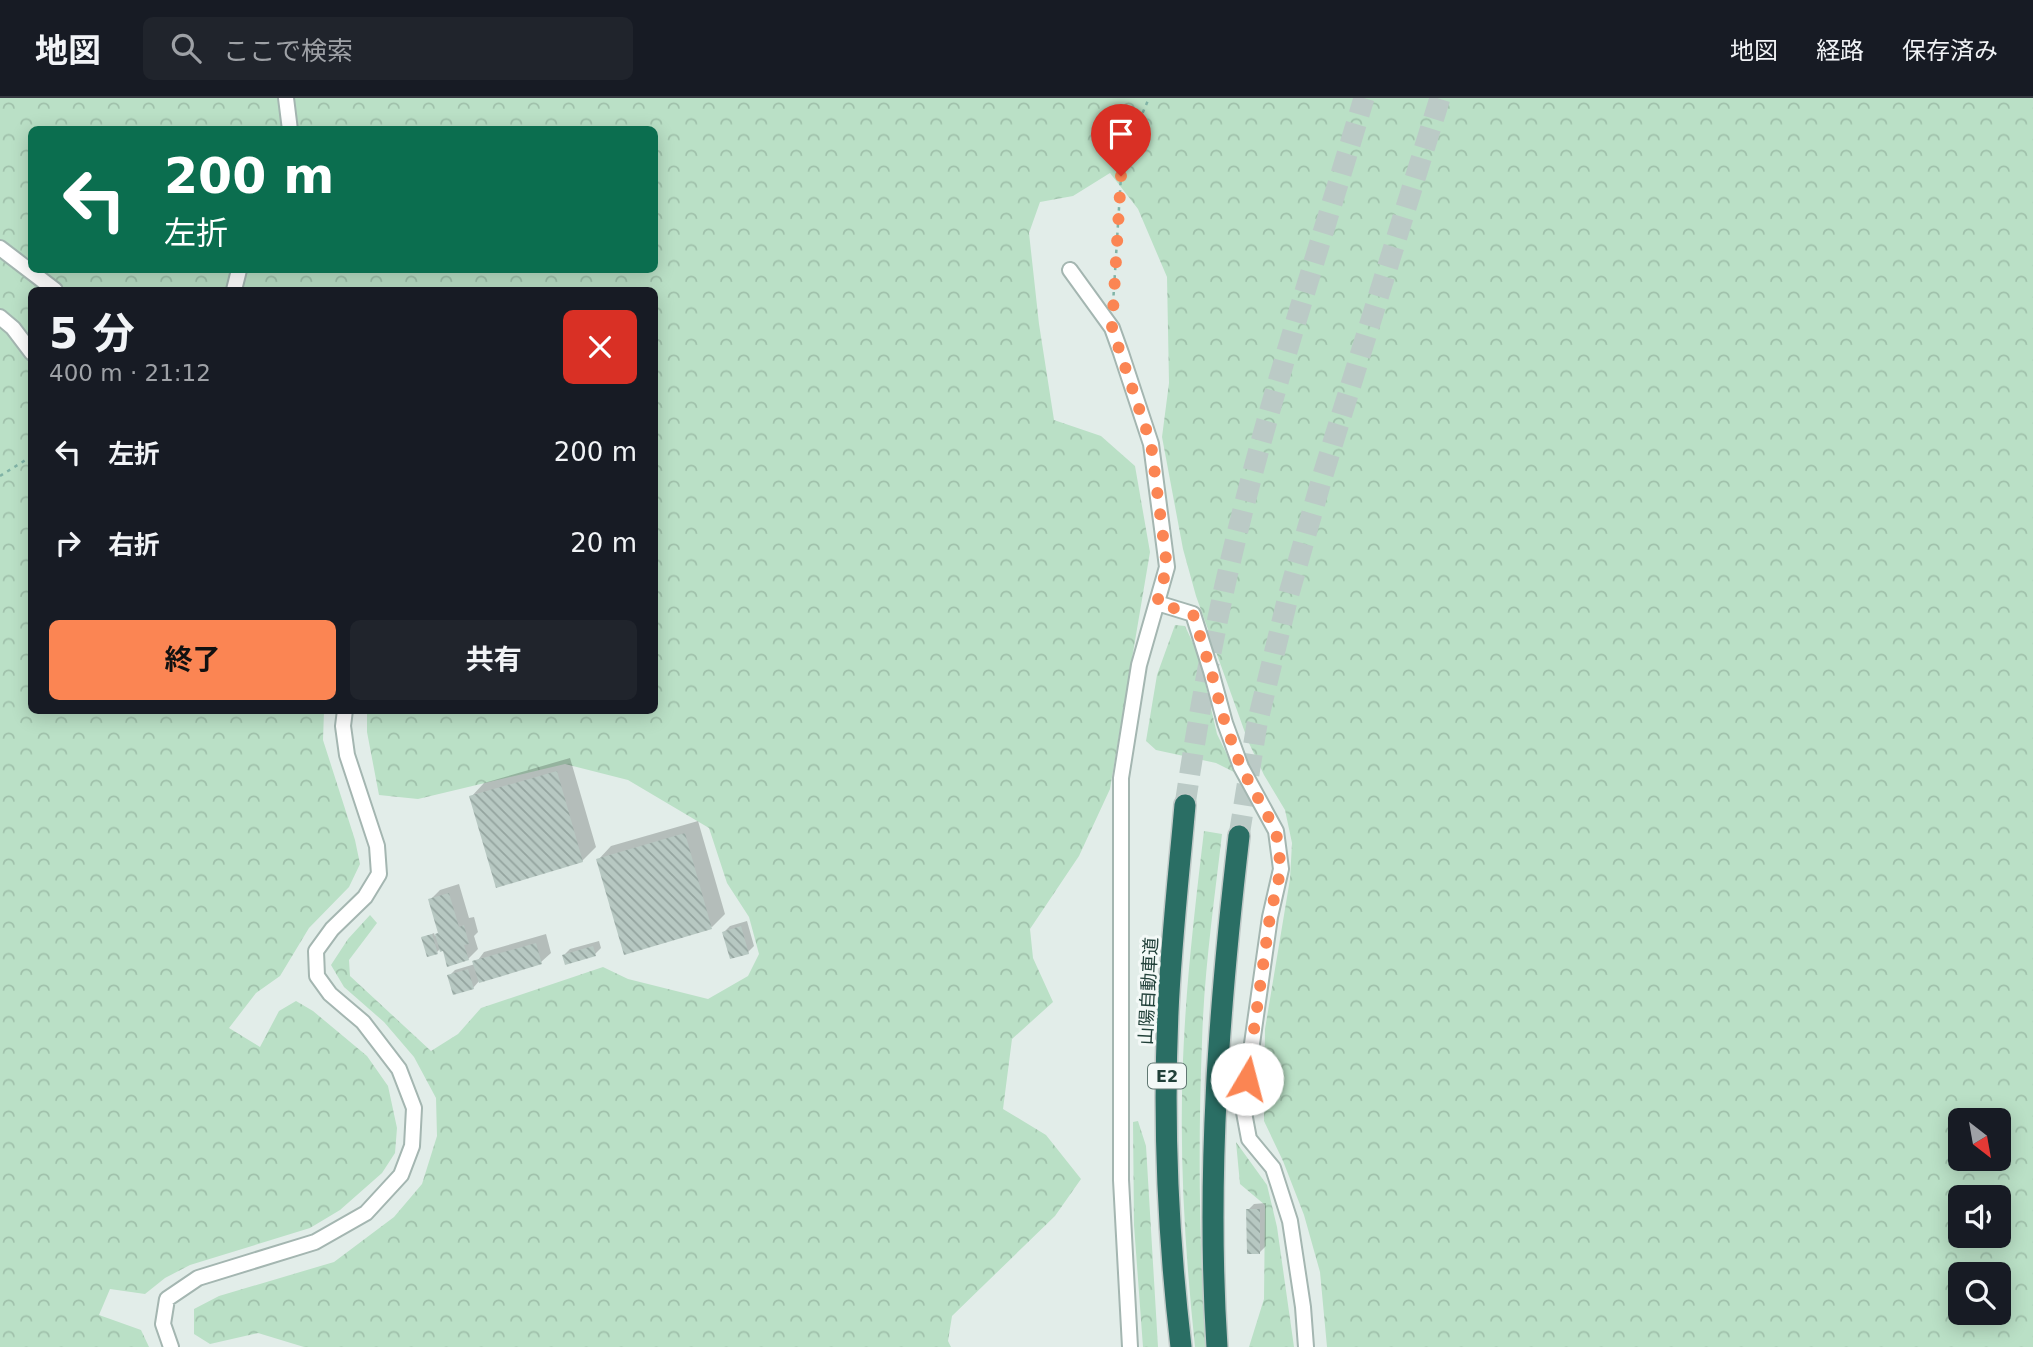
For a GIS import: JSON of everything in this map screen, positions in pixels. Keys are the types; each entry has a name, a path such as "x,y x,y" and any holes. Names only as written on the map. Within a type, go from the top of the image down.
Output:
{"highway":[{"name":"山陽自動車道","path":"1181,1347 1175,1294 1166,1137 1168,1011 1185,805"},
{"path":"1217,1347 1213,1195 1216,1101 1224,962 1239,836"}],"street":[{"path":"286,98 290,126"},
{"path":"0,248 28,269"},
{"path":"1070,270 1112,328 1151,444 1167,567 1139,665 1121,778 1121,1180 1130,1347"},
{"path":"33,273 51,287"},
{"path":"0,317 28,348"},
{"path":"1157,603 1193,614 1241,767 1276,831 1281,869 1270,916 1243,1107 1250,1139 1273,1168 1290,1221 1306,1347"},
{"path":"171,1347 163,1324 167,1299 198,1278 315,1242 366,1213 401,1175 412,1146 414,1108 400,1069 363,1022 330,994 317,976 316,951 332,929 365,897 379,874 377,846 347,755 343,726 344,714"}],"path":[{"path":"1112,328 1121,176 1125,154 1149,98"},
{"path":"0,476 28,458"}],"green space":[{"path":"0,98 2033,98 2033,1347 1327,1347 1320,1272 1304,1215 1264,1121 1265,1029 1290,879 1292,843 1285,810 1248,741 1196,596 1183,549 1162,437 1169,383 1167,277 1138,209 1110,173 1073,196 1040,202 1029,233 1039,324 1054,420 1101,436 1135,466 1150,552 1110,789 1079,856 1030,929 1033,958 1053,1002 1012,1039 1003,1109 1046,1135 1081,1179 1055,1216 952,1316 948,1341 951,1347 304,1347 258,1333 210,1344 194,1334 194,1309 219,1296 334,1262 394,1217 422,1184 437,1136 436,1098 414,1057 384,1022 344,987 331,965 348,939 370,915 377,923 349,960 350,976 431,1051 458,1034 481,1008 603,967 628,979 708,999 748,976 759,954 749,917 727,883 709,828 628,780 565,764 418,799 379,795 367,732 367,714 658,714 658,287 28,287 28,714 324,714 323,740 360,864 349,887 309,928 280,976 256,993 229,1028 260,1047 279,1011 296,1001 313,1011 367,1056 388,1086 397,1128 395,1153 382,1173 340,1210 310,1228 190,1265 165,1278 145,1294 110,1289 99,1315 141,1330 149,1347 0,1347"},
{"path":"1175,625 1185,626 1199,656 1217,734 1236,773 1216,763 1156,750 1146,741 1157,675"},
{"path":"1204,831 1222,834 1205,990 1201,1080 1201,1233 1206,1347 1195,1347 1184,1204 1182,1096 1184,1031"},
{"path":"1138,1121 1146,1146 1158,1347 1143,1347 1134,1225 1133,1122"},
{"path":"1236,1142 1267,1185 1277,1227 1294,1347 1249,1347 1264,1299 1265,1205 1240,1184"}],"building":[{"path":"557,771 583,862 496,888 469,796"},
{"path":"685,833 712,929 624,955 596,859"},
{"path":"449,893 459,927 464,925 469,944 464,945 469,960 447,967 443,951 440,952 435,934 438,933 428,899"},
{"path":"741,926 749,954 730,959 722,932"},
{"path":"432,934 438,954 427,957 421,937"},
{"path":"536,943 542,964 479,983 472,961"},
{"path":"593,946 596,956 565,965 562,955"},
{"path":"468,969 474,989 453,995 447,975"},
{"path":"1246,1209 1260,1209 1260,1254 1247,1254"}],"tunnel":[{"path":"1185,805 1208,667 1240,523 1290,340 1364,98"},
{"path":"1239,836 1257,724 1288,597 1322,478 1440,98"}],"route":[{"path":"1121,176 1112,328 1151,444 1167,567 1157,603 1193,614 1241,767 1276,831 1281,869 1270,916 1247,1079"}]}
